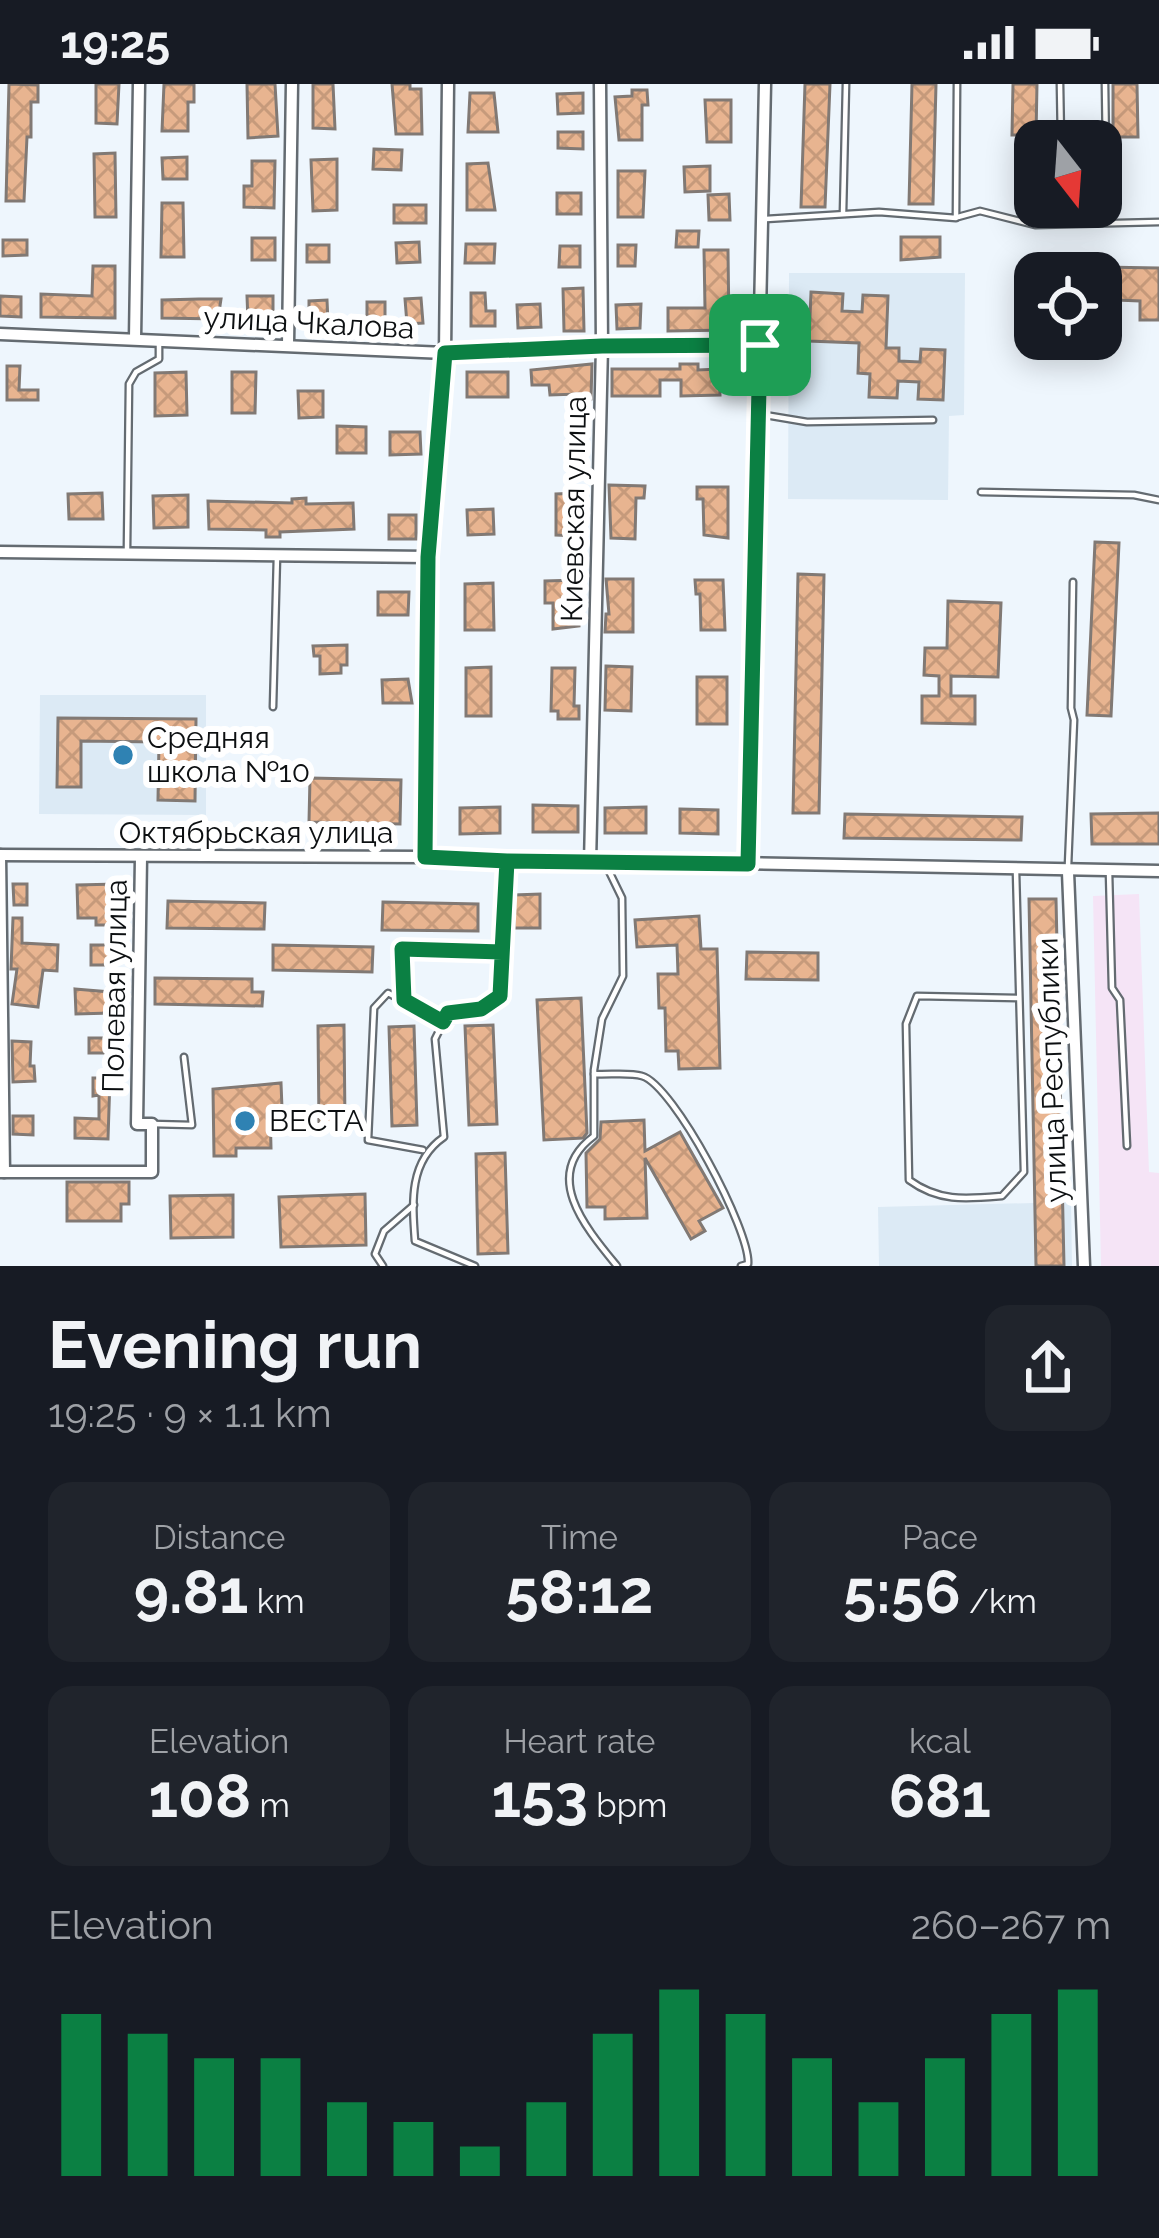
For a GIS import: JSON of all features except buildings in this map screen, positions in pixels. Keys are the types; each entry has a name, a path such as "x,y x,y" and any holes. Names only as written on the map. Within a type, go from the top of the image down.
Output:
{"street":[{"path":"135,339 139,84"},
{"path":"288,344 292,84"},
{"path":"425,857 428,557 445,353 448,84"},
{"name":"Киевская улица","path":"590,863 602,346 600,84"},
{"path":"748,864 765,84"},
{"name":"улица Чкалова","path":"0,334 445,353 760,345"},
{"path":"0,552 428,557"},
{"path":"0,855 2,1172"},
{"name":"Октябрьская улица","path":"0,855 425,857 1159,871"},
{"name":"Полевая улица","path":"2,1172 152,1172 152,1124 137,1124 141,857"},
{"name":"улица Республики","path":"1068,872 1084,1266"}],"lane":[{"path":"843,212 846,84"},
{"path":"956,218 957,84"},
{"path":"1060,84 1061,120"},
{"path":"1106,84 1106,120"},
{"path":"762,219 843,212 956,218 980,211 1035,225 1159,222"},
{"path":"127,555 129,384 136,372 159,359 159,340"},
{"path":"758,414 808,422 933,420"},
{"path":"981,492 1134,495 1159,500"},
{"path":"273,707 277,556"},
{"path":"1068,872 1074,720 1070,708 1072,582"},
{"path":"475,1266 415,1240 414,1205 425,1150 444,1137 435,1039 448,1013 481,1009 500,996 507,861"},
{"path":"604,863 622,898 623,976 602,1019 594,1074 594,1136 576,1149 568,1169 570,1198 617,1266"},
{"path":"1016,871 1024,1172 1002,1196 958,1200 928,1194 909,1180 906,1024 916,996 1017,998"},
{"path":"1109,872 1112,988 1120,1000 1127,1146"},
{"path":"404,1000 402,949 502,952"},
{"path":"425,1150 368,1140 374,1008 388,993 443,1022"},
{"path":"152,1124 191,1125 184,1057"},
{"path":"594,1074 643,1076 662,1089 697,1144 738,1225 749,1253 748,1264 741,1266"},
{"path":"383,1266 375,1254 383,1231 414,1205"}],"shaded area":[{"path":"789,273 965,273 964,415 949,416 948,500 788,499"},
{"name":"Средняя школа №10","path":"40,695 206,695 206,815 39,814"},
{"path":"1139,894 1149,1172 1159,1173 1159,1266 1101,1266 1093,896"},
{"path":"1071,1202 1072,1266 879,1266 878,1207"}],"place":[{"name":"Средняя школа №10","path":"123,755"},
{"name":"ВЕСТА","path":"245,1121"}],"route":[{"path":"760,345 445,353 428,557 425,857 507,861 502,952 402,949 404,1000 443,1022 448,1013 481,1009 500,996 507,861 748,864 760,345"}]}
